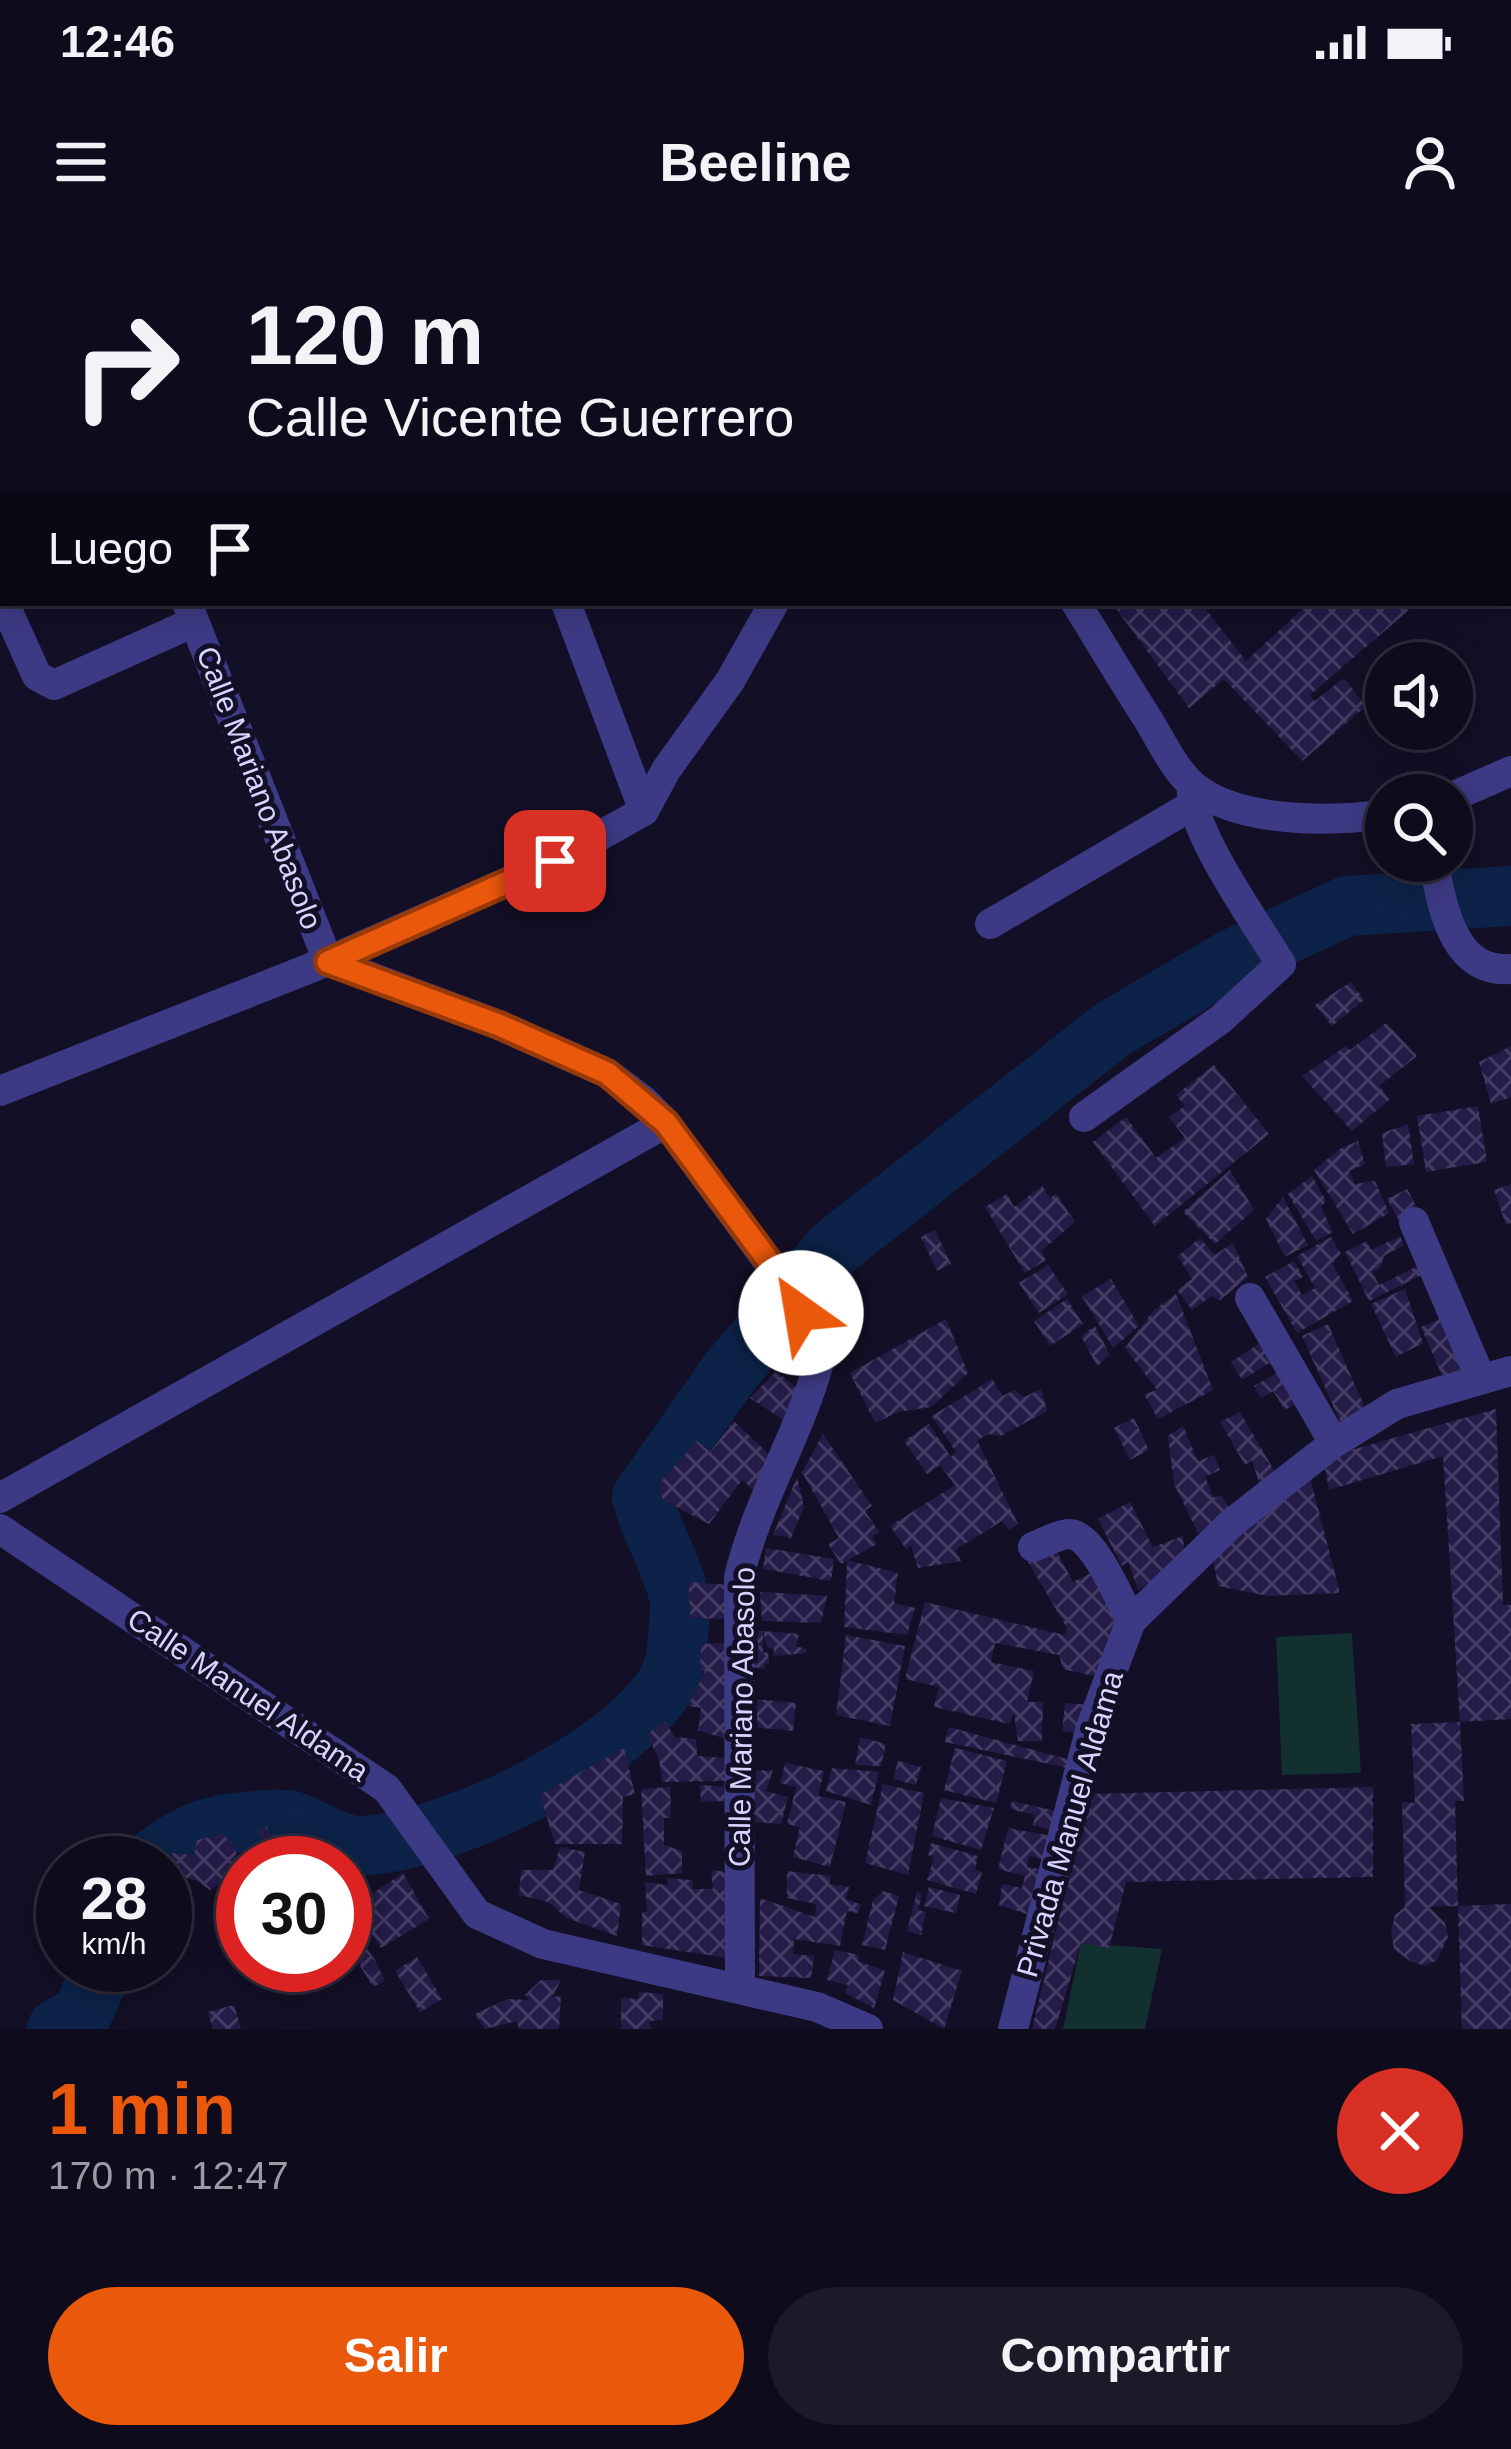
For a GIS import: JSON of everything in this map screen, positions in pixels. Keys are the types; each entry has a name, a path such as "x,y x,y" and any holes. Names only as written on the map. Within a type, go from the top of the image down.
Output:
{"street":[{"path":"5,606 37,676 55,686 190,612"},
{"path":"567,606 644,811"},
{"path":"0,1091 328,962 555,861 644,811 772,606"},
{"path":"1078,606 1191,796 1281,964 1221,1019 1084,1117"},
{"name":"Calle Mariano Abasolo","path":"190,612 328,962 499,1025 607,1073 666,1123 776,1271 822,1351 812,1393 751,1528 739,1577 740,1988"},
{"path":"1473,788 1511,772"},
{"path":"990,924 1191,796 1244,811 1344,820 1365,817"},
{"path":"1439,882 1461,952 1474,964 1511,969"},
{"path":"0,1498 666,1123"},
{"path":"1414,1222 1496,1375"},
{"path":"1250,1298 1334,1443"},
{"name":"Privada Manuel Aldama","path":"1013,2029 1091,1727 1131,1621 1233,1522 1334,1443 1397,1404 1496,1375"},
{"name":"Calle Manuel Aldama","path":"0,1529 387,1789 477,1914 543,1944 818,2007 868,2029"},
{"path":"1033,1547 1069,1534 1078,1536 1099,1559 1131,1621"}],"green space":[{"path":"1352,1633 1361,1773 1282,1775 1276,1637"},
{"path":"1081,1943 1162,1949 1145,2029 1063,2029"}],"building":[{"path":"1114,606 1203,606 1246,661 1306,606 1406,606 1409,610 1372,642 1365,642 1365,648 1310,695 1315,701 1344,678 1365,707 1302,761 1224,679 1189,708"},
{"path":"1351,982 1364,1000 1332,1026 1315,1005"},
{"path":"1386,1023 1417,1056 1379,1086 1390,1099 1352,1131 1302,1076 1346,1046 1350,1050"},
{"path":"1511,1046 1511,1097 1491,1104 1479,1062"},
{"path":"1214,1065 1269,1134 1155,1226 1093,1142 1126,1117 1156,1158 1185,1138 1169,1117 1185,1106 1176,1095"},
{"path":"1478,1106 1487,1162 1426,1172 1417,1116"},
{"path":"1408,1124 1414,1164 1386,1167 1382,1133"},
{"path":"1358,1141 1365,1164 1349,1171 1355,1184 1375,1181 1389,1213 1353,1234 1314,1170"},
{"path":"1230,1170 1254,1210 1215,1244 1183,1212"},
{"path":"1312,1176 1326,1201 1321,1207 1333,1232 1316,1241 1288,1194"},
{"path":"1511,1184 1511,1223 1506,1225 1494,1190"},
{"path":"1042,1186 1050,1198 1056,1194 1075,1222 1041,1251 1046,1260 1025,1273 985,1207 1007,1194 1014,1207"},
{"path":"1407,1189 1419,1211 1399,1221 1387,1199"},
{"path":"1283,1197 1308,1245 1285,1257 1266,1219"},
{"path":"935,1230 951,1264 937,1271 921,1237"},
{"path":"1400,1236 1404,1245 1384,1256 1380,1268 1372,1272 1379,1285 1420,1265 1424,1274 1369,1301 1345,1252 1367,1241 1371,1250"},
{"path":"1331,1237 1341,1254 1332,1263 1353,1301 1297,1333 1265,1277 1294,1261 1303,1277 1294,1281 1302,1295 1315,1288 1297,1256"},
{"path":"1200,1238 1215,1255 1233,1243 1248,1277 1220,1300 1212,1296 1192,1310 1177,1290 1192,1279 1178,1256"},
{"path":"1048,1265 1068,1294 1039,1313 1019,1283"},
{"path":"1111,1279 1139,1326 1113,1348 1082,1296"},
{"path":"1405,1289 1423,1343 1396,1357 1371,1304"},
{"path":"1176,1294 1213,1390 1158,1419 1144,1394 1157,1390 1125,1348 1154,1310"},
{"path":"1067,1299 1083,1324 1050,1346 1034,1321"},
{"path":"1444,1317 1469,1375 1446,1385 1421,1327"},
{"path":"946,1319 968,1373 931,1407 898,1412 875,1423 850,1373"},
{"path":"1328,1324 1370,1419 1344,1430 1302,1336"},
{"path":"1095,1326 1110,1355 1097,1366 1081,1336"},
{"path":"1260,1343 1271,1362 1242,1380 1231,1362"},
{"path":"776,1371 802,1392 785,1421 750,1398"},
{"path":"1280,1371 1299,1402 1285,1410 1273,1391 1261,1398 1254,1386"},
{"path":"992,1379 1003,1396 1014,1390 1024,1397 1041,1389 1047,1411 1001,1436 989,1434 977,1440 1018,1524 1009,1530 1002,1521 955,1550 961,1561 918,1568 911,1545 906,1549 890,1526 955,1485 940,1465 927,1474 904,1441 929,1424 951,1457 956,1452 932,1416"},
{"path":"1496,1409 1503,1605 1511,1605 1511,1719 1460,1722 1443,1456 1329,1490 1323,1458"},
{"path":"1240,1412 1278,1477 1262,1493 1252,1460 1245,1465 1220,1422"},
{"path":"1134,1418 1149,1450 1130,1460 1114,1428"},
{"path":"734,1421 771,1456 755,1491 742,1480 709,1524 663,1500 658,1485 697,1441 710,1452"},
{"path":"1183,1426 1198,1461 1214,1455 1220,1470 1205,1477 1214,1498 1221,1495 1234,1515 1198,1533 1174,1484 1168,1436"},
{"path":"823,1434 872,1506 865,1511 879,1532 872,1537 877,1544 841,1564 828,1544 839,1538 802,1472"},
{"path":"797,1477 804,1507 791,1538 773,1535"},
{"path":"1310,1477 1340,1593 1268,1596 1218,1586 1212,1554"},
{"path":"1130,1502 1153,1547 1183,1536 1185,1560 1138,1590 1128,1562 1122,1566 1098,1519"},
{"path":"766,1548 834,1559 831,1581 763,1569"},
{"path":"1057,1552 1073,1582 1096,1570 1124,1622 1105,1679 1063,1669 1059,1655 995,1643 991,1662 1034,1671 1027,1702 1043,1702 1042,1741 1018,1741 1014,1713 1009,1724 934,1707 939,1687 905,1679 925,1602 1065,1635 1067,1628 1028,1562"},
{"path":"847,1560 898,1573 894,1603 915,1608 907,1635 844,1627"},
{"path":"688,1582 731,1585 729,1619 691,1618"},
{"path":"760,1592 827,1596 821,1623 762,1621"},
{"path":"753,1630 763,1631 763,1653 768,1652 769,1664 764,1669 753,1667"},
{"path":"763,1631 799,1634 796,1646 806,1653 773,1656"},
{"path":"846,1635 905,1646 890,1726 836,1715"},
{"path":"729,1643 725,1739 698,1730 701,1708 688,1706 705,1671 700,1670 701,1644"},
{"path":"755,1699 796,1703 793,1731 752,1727"},
{"path":"1065,1703 1094,1705 1084,1734 1062,1731"},
{"path":"665,1722 675,1737 696,1739 697,1756 728,1758 726,1781 662,1782 659,1760 647,1734"},
{"path":"1460,1722 1464,1801 1455,1801 1458,1906 1429,1907 1445,1923 1448,1937 1437,1960 1425,1966 1394,1949 1391,1932 1395,1915 1405,1907 1402,1802 1415,1803 1411,1724"},
{"path":"949,1727 1074,1761 1072,1769 945,1742"},
{"path":"860,1737 886,1744 881,1766 855,1765"},
{"path":"624,1748 635,1794 623,1797 622,1844 555,1844 540,1795"},
{"path":"955,1748 1007,1761 996,1803 944,1790"},
{"path":"898,1761 921,1767 916,1785 893,1779"},
{"path":"785,1763 824,1771 818,1796 846,1802 830,1867 793,1857 800,1827 787,1824 796,1787 780,1783"},
{"path":"832,1768 879,1772 871,1805 826,1791"},
{"path":"773,1770 766,1791 788,1797 781,1824 754,1822 752,1771"},
{"path":"883,1784 924,1793 908,1875 865,1863"},
{"path":"700,1785 727,1787 725,1801 701,1802"},
{"path":"670,1787 671,1818 664,1818 664,1845 682,1851 682,1873 646,1876 641,1789"},
{"path":"1373,1787 1373,1877 1126,1882 1109,1948 1081,1943 1055,2029 1032,2029 1089,1794"},
{"path":"941,1798 994,1808 981,1850 932,1836"},
{"path":"1012,1801 1061,1812 1057,1832 1033,1825 1035,1815 1010,1809"},
{"path":"266,1826 271,1835 291,1836 259,1836 257,1832"},
{"path":"1008,1828 1052,1836 1047,1861 1029,1856 1027,1867 1047,1870 1036,1917 999,1905 1002,1884 1022,1888 1025,1876 998,1869"},
{"path":"223,1834 225,1836 216,1836 216,1886 210,1890 192,1879 197,1840"},
{"path":"931,1843 978,1856 975,1870 982,1872 976,1894 927,1880 934,1857 928,1855"},
{"path":"560,1847 585,1852 579,1890 621,1904 617,1936 567,1918 548,1902 519,1895 521,1870 553,1870"},
{"path":"711,1870 727,1872 728,1958 642,1945 645,1882 668,1885 667,1878 692,1880 693,1889 713,1889"},
{"path":"787,1871 831,1876 829,1884 849,1887 846,1899 862,1905 857,1913 847,1911 840,1946 794,1939 793,1954 814,1956 811,1978 759,1976 760,1898 815,1917 816,1904 787,1898"},
{"path":"403,1873 429,1919 381,1948 372,1934 372,1894"},
{"path":"929,1887 960,1895 956,1913 924,1906"},
{"path":"883,1891 899,1896 885,1950 862,1945 873,1900"},
{"path":"917,1892 922,1894 918,1910 926,1912 921,1935 907,1931"},
{"path":"1511,1904 1511,2029 1462,2029 1458,1906"},
{"path":"835,1950 859,1955 858,1961 885,1971 874,2008 845,1993 848,1985 827,1980"},
{"path":"903,1952 962,1971 944,2029 893,2000"},
{"path":"372,1956 385,1981 372,1985"},
{"path":"417,1957 442,1999 420,2012 395,1971"},
{"path":"541,1980 561,1980 552,1997 561,1996 559,2029 519,2029 517,2021 485,2029 475,2014 507,1999 529,2000 525,1995"},
{"path":"639,1992 663,1994 663,2020 650,2021 651,2029 621,2029 621,1998 638,1999"},
{"path":"234,2005 241,2029 213,2029 208,2012"}],"waterway":[{"path":"191,1836 240,1822 288,1820 353,1846 397,1841 485,1812 530,1791 613,1739 668,1681 677,1646 679,1598 642,1497 729,1373 834,1248 1113,1029 1232,959 1347,906 1511,896"},
{"path":"57,2029 82,2014 92,1992"}],"route":[{"path":"555,861 328,962 499,1025 607,1073 666,1123 776,1271 801,1313"}]}
